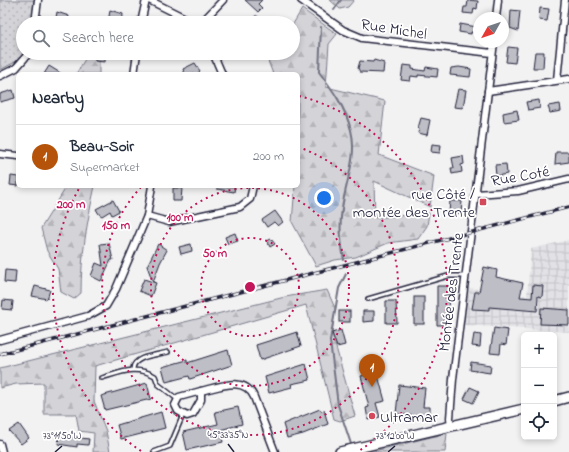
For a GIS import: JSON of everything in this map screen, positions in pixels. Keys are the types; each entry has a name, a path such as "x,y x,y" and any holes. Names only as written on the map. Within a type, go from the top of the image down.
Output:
{"main road":[{"path":"557,400 569,397"},
{"path":"340,452 521,409"}],"street":[{"path":"36,16 38,0"},
{"path":"142,16 146,0"},
{"path":"149,0 181,16"},
{"path":"208,16 223,0"},
{"name":"Rue Michel","path":"301,0 343,30 362,38 492,54"},
{"path":"497,12 498,0"},
{"path":"557,80 565,0"},
{"name":"Montée des Trente","path":"451,426 451,401 493,48"},
{"path":"0,76 16,68 22,60"},
{"path":"134,72 136,60"},
{"path":"216,60 221,72"},
{"path":"488,92 569,79"},
{"path":"0,154 16,156"},
{"name":"Rue Coté","path":"476,194 518,191 569,179"},
{"path":"0,340 88,316 103,308 110,301 147,216 152,188"},
{"path":"147,216 169,222 240,207 250,199 253,188"},
{"path":"201,392 201,400 195,412 190,415 184,415 176,408 177,399 182,395 237,384 245,386 252,393 275,452"},
{"path":"0,444 2,452"}],"lane":[{"path":"368,298 448,276 466,276"},
{"path":"133,369 133,365 137,360 168,352"},
{"path":"102,378 133,369 155,376 158,384 177,399"},
{"path":"154,452 170,446 184,415"}],"shaded area":[{"path":"569,240 569,332 464,325 469,288 527,296 531,249"}],"green space":[{"path":"0,0 34,0 33,16 16,16 17,60 0,70"},
{"path":"330,0 354,0 348,7 340,9"},
{"path":"302,9 337,34 329,44 326,87 385,101 379,155 434,176 430,207 374,181 375,218 429,213 427,226 418,239 388,243 356,257 335,260 316,266 292,222 295,188 300,188 300,72 272,72 268,60 300,60 300,16 298,16"},
{"path":"85,60 99,61 99,72 77,72"},
{"path":"66,188 95,188 85,239 81,293 74,299 61,292 58,269 47,251 41,228"},
{"path":"327,290 335,308 332,333 355,416 340,421 334,419 306,305 95,366 94,401 106,431 110,452 93,452 94,433 79,431 76,414 44,414 44,383 16,384 0,388 0,368 285,297"},
{"path":"447,433 445,452 370,452"}],"building":[{"path":"245,0 262,0 258,4 262,8 258,12"},
{"path":"468,0 478,1 477,9 474,8 473,14 463,13 464,7 467,7"},
{"path":"540,8 549,9 547,21 539,20"},
{"path":"110,10 123,14 123,16 109,16"},
{"path":"511,10 520,11 518,31 510,28"},
{"path":"57,12 69,16 56,16"},
{"path":"460,24 473,26 473,32 471,32 471,34 459,32"},
{"path":"508,48 517,48 515,63 506,62"},
{"path":"535,52 544,52 543,68 533,68"},
{"path":"105,60 105,62 95,61"},
{"path":"374,60 384,63 383,73 360,72 358,68 360,61 373,62"},
{"path":"195,63 200,71 184,72 183,69"},
{"path":"403,65 412,66 412,69 425,71 426,67 438,69 437,77 418,75 418,77 411,76 410,81 401,80"},
{"path":"49,66 59,72 45,72"},
{"path":"459,67 471,69 470,77 450,75 451,68"},
{"path":"458,89 466,90 463,108 454,107"},
{"path":"13,90 15,98 0,102 0,94"},
{"path":"539,100 540,108 528,110 526,102"},
{"path":"560,104 561,111 550,113 548,106"},
{"path":"517,110 519,120 504,122 503,113"},
{"path":"421,118 430,120 427,135 418,133"},
{"path":"432,144 441,145 440,153 431,152"},
{"path":"556,152 569,152 569,162 555,164"},
{"path":"463,156 464,164 461,165 462,172 452,174 451,168 454,168 452,158"},
{"path":"506,164 507,174 496,176 495,165"},
{"path":"11,176 16,177 16,186 10,185"},
{"path":"173,188 182,188 181,201 173,201"},
{"path":"217,188 235,188 234,192"},
{"path":"113,200 119,211 112,215 110,211 102,216 99,214 96,209"},
{"path":"450,201 462,201 461,213 449,213"},
{"path":"275,211 283,222 278,226 274,222 267,227 262,220"},
{"path":"235,233 238,241 228,244 225,237"},
{"path":"271,239 275,244 270,247 267,241"},
{"path":"109,243 113,260 111,260 101,281 91,276 96,263 103,266 100,244"},
{"path":"158,244 167,250 160,263 153,282 147,266"},
{"path":"191,244 192,251 181,254 179,247"},
{"path":"484,267 497,270 496,277 523,283 520,297 532,298 533,285 543,286 542,297 538,296 537,311 489,307 489,310 472,309 475,292 479,292"},
{"path":"5,270 16,271 15,283 4,282"},
{"path":"144,279 156,283 151,296 139,291"},
{"path":"35,286 50,290 47,299 32,296"},
{"path":"437,286 449,286 448,325 437,325"},
{"path":"414,297 424,297 424,324 414,324"},
{"path":"3,300 13,301 12,310 2,309"},
{"path":"386,301 396,301 397,323 386,323"},
{"path":"541,308 569,310 569,325 540,324"},
{"path":"339,311 350,311 350,322 339,322"},
{"path":"363,311 374,311 374,321 363,322"},
{"path":"494,328 508,330 506,345 501,344 500,354 490,353"},
{"path":"341,330 345,345 337,347 332,333"},
{"path":"297,332 301,346 260,360 256,345"},
{"path":"474,334 481,335 480,347 472,346"},
{"path":"228,350 232,365 190,379 189,376 166,382 162,367 187,360 187,363"},
{"path":"471,362 491,365 490,373 470,370"},
{"path":"306,364 310,380 291,384 292,387 269,393 265,377"},
{"path":"377,372 385,401 376,403 380,417 368,420 366,408 369,407 361,376"},
{"path":"147,383 151,399 105,410 101,396"},
{"path":"399,385 425,388 423,407 430,407 430,417 396,414"},
{"path":"470,387 479,391 473,403 464,399"},
{"path":"238,407 242,424 220,430 223,442 187,450 183,432 218,424 215,412"},
{"path":"320,409 321,411 324,410 328,424 303,434 287,438 283,424"},
{"path":"161,412 165,428 121,439 117,425"},
{"path":"19,424 29,438 21,444 9,431"},
{"path":"64,436 89,439 88,445 77,444 77,447 58,444 59,437"}],"waterway":[{"path":"334,10 341,0"},
{"path":"321,27 319,72 334,92 342,106 353,140 352,160 341,216 341,241 344,260"},
{"path":"346,274 339,288 330,341 338,405 351,444"}],"railway":[{"path":"0,354 569,207"}],"place":[{"name":"rue Côté / montée des Trente","path":"483,202"},
{"name":"Beau-Soir","path":"372,387"},
{"name":"Ultramar","path":"372,416"}]}
